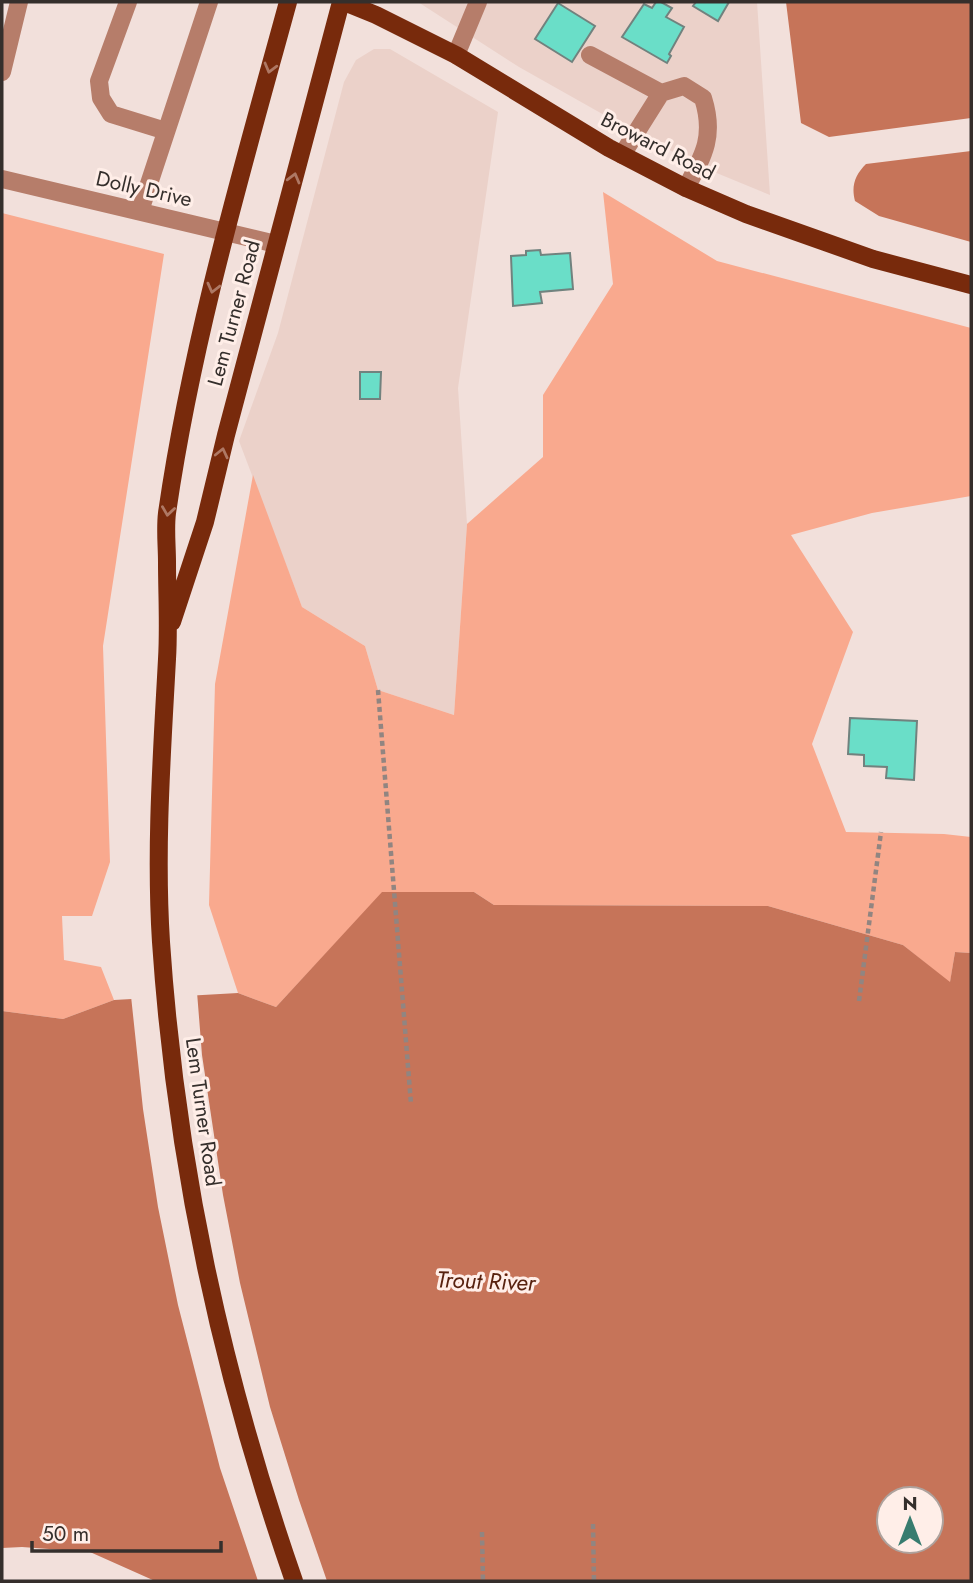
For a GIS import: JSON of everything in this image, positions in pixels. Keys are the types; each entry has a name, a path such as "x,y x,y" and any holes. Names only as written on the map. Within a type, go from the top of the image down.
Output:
{"main road":[{"name":"Lem Turner Road","path":"288,2 196,359 166,519 168,636 159,821 161,939 171,1055 186,1165 210,1292 262,1489 294,1581"},
{"name":"Lem Turner Road","path":"168,636 205,522 276,244 343,2"},
{"name":"Broward Road","path":"343,2 376,15 456,55 622,155 686,188 746,214 873,259 971,285"}],"street":[{"path":"2,72 19,2"},
{"path":"128,2 99,81 102,98 111,114 166,131"},
{"path":"140,211 209,2"},
{"path":"456,55 478,2"},
{"path":"590,55 661,93"},
{"path":"622,155 661,93 684,86 703,98 709,130 704,153 686,188"},
{"name":"Dolly Drive","path":"2,179 276,244"}],"path":[{"path":"378,690 411,1104"},
{"path":"859,1001 881,832"},
{"path":"593,1524 594,1581"},
{"path":"482,1532 483,1581"}],"shaded area":[{"path":"418,2 757,2 770,195 702,167 629,129 519,67"},
{"path":"374,49 390,49 498,112 458,388 467,524 454,715 378,690 365,646 302,607 239,441 278,333 344,82 356,60"},
{"path":"603,192 717,261 971,328 971,496 872,513 791,535 853,632 812,744 846,832 971,837 971,953 955,952 950,983 903,945 768,906 494,905 474,892 383,892 276,1007 238,993 209,905 215,684 253,475 302,607 365,646 378,690 454,715 467,524 543,457 543,395 613,284"},
{"path":"2,213 164,254 103,646 110,862 92,916 62,916 64,960 101,967 114,1000 63,1019 2,1011"}],"water":[{"path":"786,2 971,2 971,118 829,137 801,123"},
{"path":"971,151 971,242 879,216 855,201 855,181 866,164"},
{"name":"Trout River","path":"382,892 474,892 494,905 768,906 903,945 950,982 955,952 971,953 971,1581 155,1581 90,1552 2,1548 2,1011 63,1019 114,1000 238,993 276,1007"}],"pier":[{"path":"197,992 202,1055 223,1195 240,1283 270,1407 327,1581 258,1581 220,1468 178,1305 158,1207 143,1109 131,996"}],"building":[{"path":"656,2 672,8 666,17 684,27 667,63 622,37 644,4 652,8"},
{"path":"696,2 729,2 718,21 693,6"},
{"path":"558,3 595,26 572,62 535,39"},
{"path":"540,250 541,255 570,253 573,289 540,292 542,303 513,306 511,256"},
{"path":"360,372 381,372 380,399 360,399"},
{"path":"850,718 917,721 914,780 886,778 887,767 864,766 864,755 848,754"}]}
